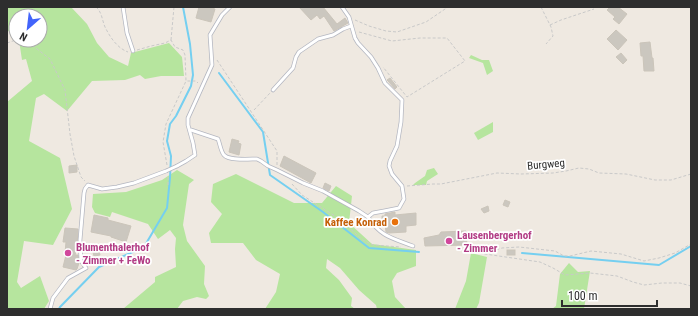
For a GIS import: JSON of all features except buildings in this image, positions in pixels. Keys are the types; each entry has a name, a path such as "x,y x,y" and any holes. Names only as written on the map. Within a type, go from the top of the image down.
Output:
{"lane":[{"path":"123,7 127,33 133,51"},
{"path":"50,309 53,298 68,278 86,268 81,261 80,240 85,189 88,186 102,189 134,184 167,172 195,155 188,125 188,118 212,65 210,35 222,15 230,7"},
{"path":"342,7 349,17 358,44 371,57 385,83 402,100 397,146 389,166 392,174 402,186 404,199 399,208 373,213 368,218"},
{"path":"274,90 293,68 299,52 318,39 351,26"},
{"path":"190,130 218,139 225,156 231,158 261,160 268,166 323,191 359,211 385,236 413,246"}],"path":[{"path":"96,7 99,10 105,27 115,43 125,51 130,52 171,40"},
{"path":"167,165 163,142 166,124 186,81 185,55 183,50 175,47 171,40 174,7"},
{"path":"349,17 369,26 386,31 397,32 426,22 448,7"},
{"path":"541,7 550,25 553,36 546,44"},
{"path":"550,25 594,9"},
{"path":"359,36 357,32 392,41 420,38 447,38 464,61 407,97 382,65"},
{"path":"35,48 50,60 65,90 74,156 81,177 88,186"},
{"path":"212,56 216,59 276,151 277,170"},
{"path":"186,81 196,81"},
{"path":"254,110 274,90"},
{"name":"Burgweg","path":"402,186 441,184 497,173 553,173 566,172 579,168 589,169 600,174 626,174 655,180 671,180 691,174"},
{"path":"167,172 168,185 167,172"},
{"path":"292,184 302,195 341,220 363,240 373,245 413,246"},
{"path":"486,254 502,248 520,247 555,251 564,256 591,252 621,254 644,261 675,253 691,244"},
{"path":"464,249 486,254 540,262 565,275 590,273 617,276 644,285 680,283 691,286"}],"green space":[{"path":"7,7 71,7 87,24 97,43 109,57 128,66 131,53 169,43 182,57 184,76 161,76 145,79 140,75 125,80 92,81 67,111 44,94 36,98 29,141 60,158 72,209 53,245 24,241 17,282 21,288 40,276 49,301 44,309 7,309 7,102 32,81 26,59 22,60 20,48 48,48 48,8 8,8 7,31"},
{"path":"471,55 482,60 489,60 493,71 487,75 483,63 469,58"},
{"path":"493,122 493,132 478,140 474,133"},
{"path":"434,168 438,174 427,181 426,185 413,185 425,176 427,170"},
{"path":"177,170 194,180 189,184 183,225 187,241 205,266 204,284 209,296 206,299 197,297 183,301 177,309 123,309 155,282 155,277 176,267 176,238 170,230 158,239 148,224 112,212 110,217 95,213 92,207 93,194 126,192 162,180"},
{"path":"236,174 294,203 322,203 336,186 352,196 349,223 372,244 416,250 416,266 397,273 392,281 395,297 406,309 377,309 376,305 359,290 340,268 327,259 326,268 339,280 352,298 351,306 355,309 265,309 276,292 280,274 256,260 243,243 211,243 209,233 222,214 211,202 213,184"},
{"path":"471,253 487,257 479,303 476,309 455,309 466,281"},
{"path":"569,263 578,272 590,271 584,309 552,309 556,306 560,274"}],"waterway":[{"path":"59,309 99,267 144,247 167,208 171,156 167,141 170,124 176,116 191,86 193,75 190,44 183,7"},
{"path":"219,73 263,132 270,175 323,212 369,248 419,252"},
{"path":"522,253 659,265 691,246"}],"place":[{"name":"Kaffee Konrad","path":"395,222"},
{"name":"Lausenbergerhof - Zimmer","path":"449,241"},
{"name":"Blumenthalerhof - Zimmer + FeWo","path":"68,253"}]}
